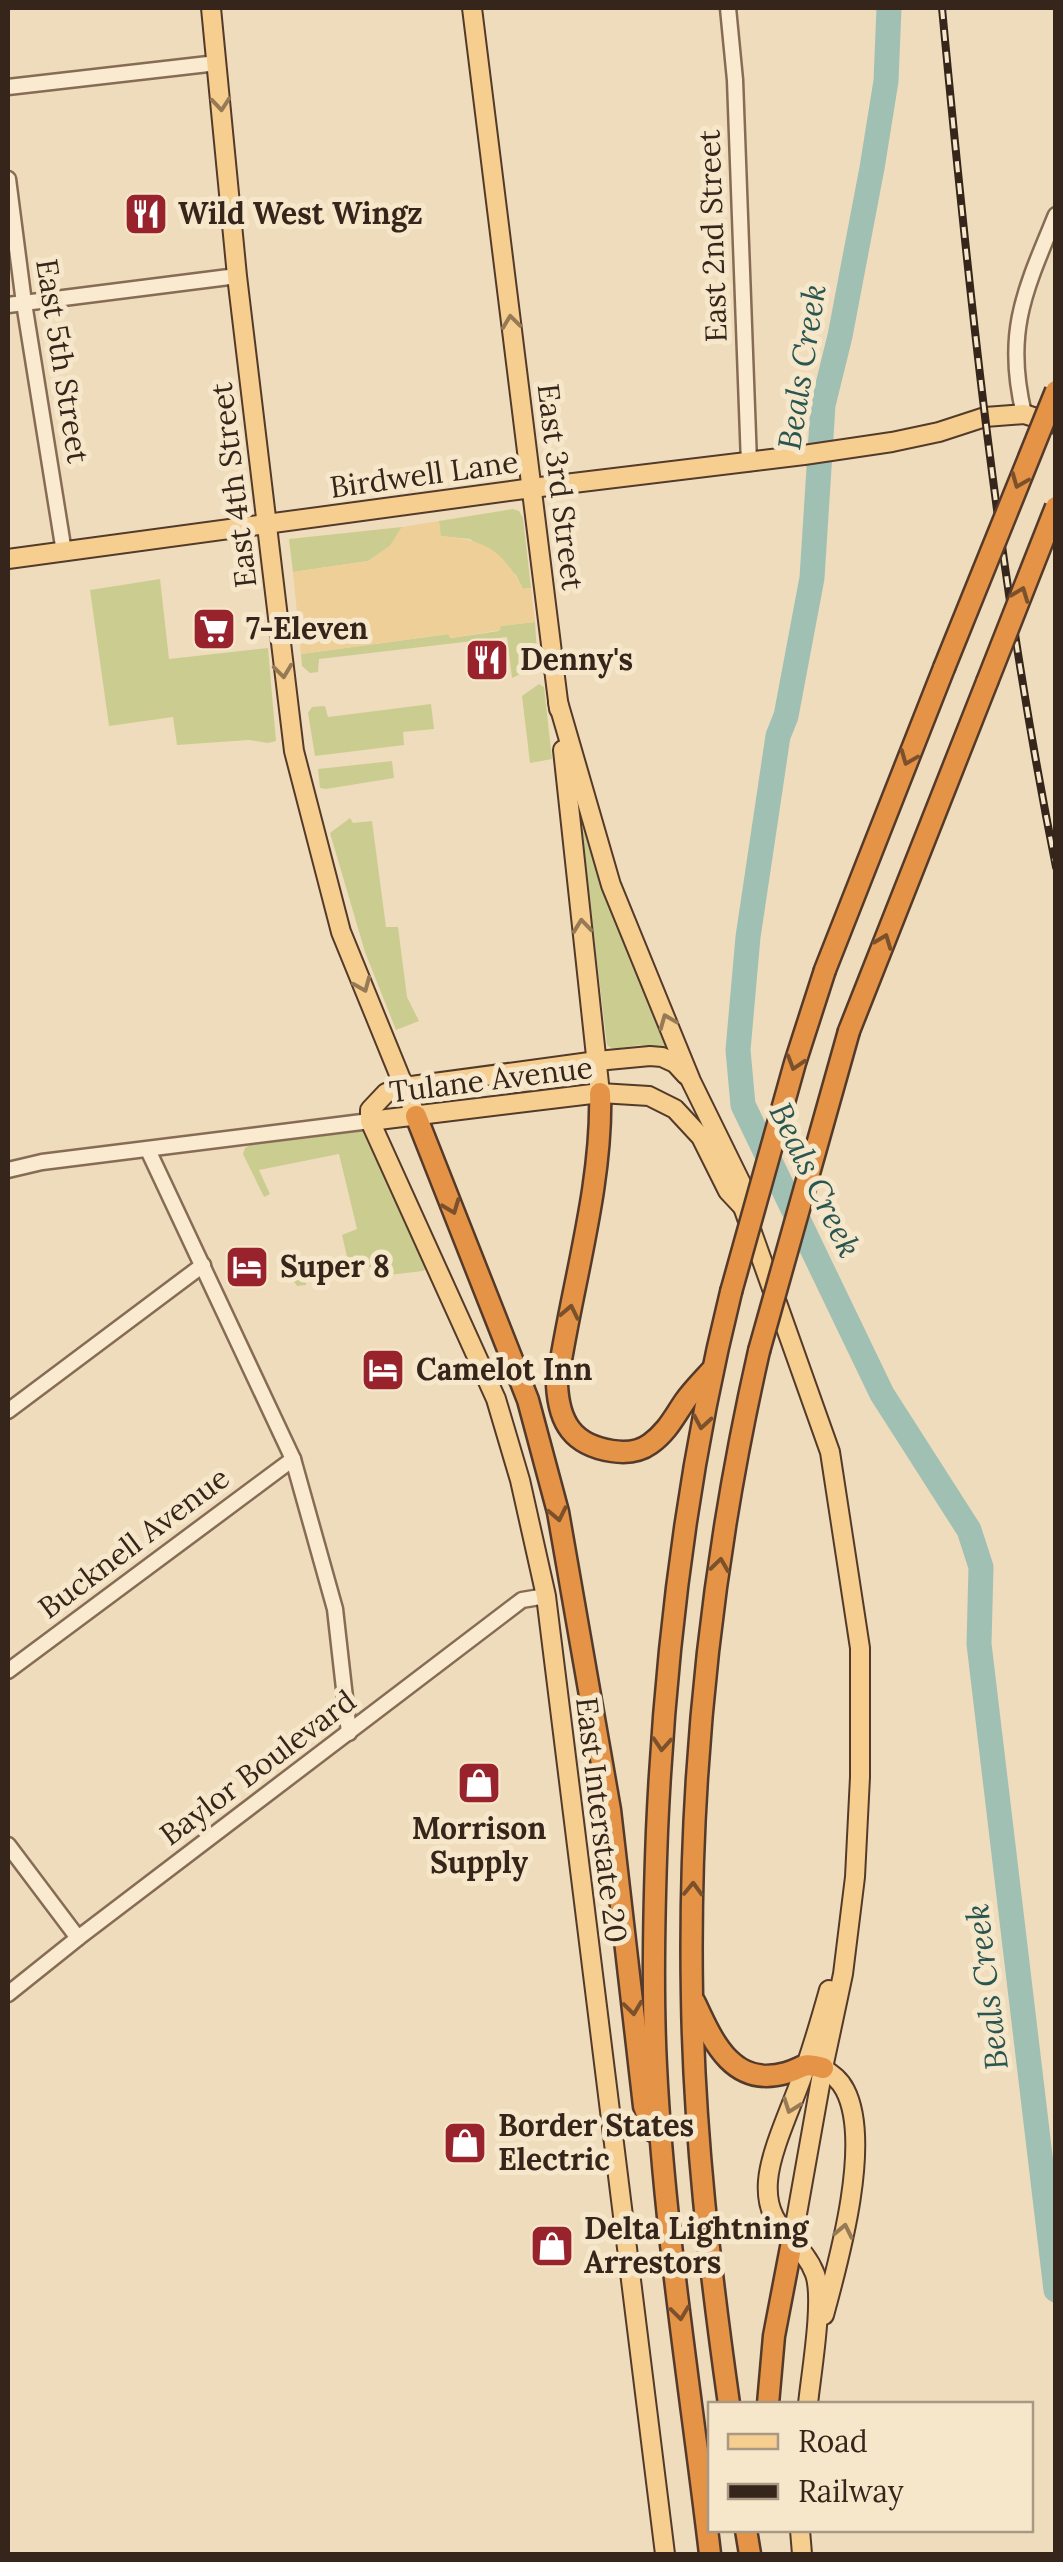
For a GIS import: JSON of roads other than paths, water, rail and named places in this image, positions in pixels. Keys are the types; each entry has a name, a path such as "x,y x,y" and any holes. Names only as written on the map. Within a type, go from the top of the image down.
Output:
{"highway":[{"path":"710,2554 661,2152 656,2062 654,1947 659,1790 679,1570 712,1369 795,1063 825,970 1056,390"},
{"path":"729,2402 696,2098 692,1890 711,1632 730,1490 758,1351 849,1031 1056,507"},
{"path":"600,1092 592,1185 558,1386 563,1418 572,1433 596,1448 625,1452 639,1449 668,1428 712,1369"},
{"path":"416,1116 528,1400 558,1512 610,1810 644,2106 661,2152"},
{"path":"692,1995 718,2051 730,2062 767,2076 815,2066"},
{"path":"768,2402 774,2336 792,2242"}],"main road":[{"name":"East 4th Street","path":"211,8 237,276 294,752 341,932 416,1116"},
{"name":"East 3rd Street","path":"472,8 558,702 600,1092"},
{"name":"Birdwell Lane","path":"8,559 532,488 749,463 939,432 985,417 1024,414"},
{"path":"1024,414 1056,424"},
{"path":"558,702 611,885 692,1081 743,1187 743,1206 830,1452 860,1648 855,1877 843,1974 815,2066 777,2144 768,2182 776,2224 807,2258 816,2277 818,2299 808,2402"},
{"name":"Tulane Avenue","path":"692,1081 675,1063 662,1057 596,1061 404,1087 386,1093 370,1110 370,1121 600,1092 649,1096 674,1109 701,1138 728,1191 743,1206"},
{"name":"East Interstate 20","path":"370,1121 496,1399 520,1480 546,1596 666,2554"},
{"path":"792,2242 815,2066"},
{"path":"813,2359 852,2192 855,2142 846,2092 836,2077 815,2066"}],"street":[{"name":"East 2nd Street","path":"728,8 749,463"},
{"path":"8,86 216,63"},
{"name":"East 5th Street","path":"8,180 64,552"},
{"path":"1024,414 1016,381 1016,324 1027,284 1056,215"},
{"path":"8,305 237,276"},
{"name":"Tulane Avenue","path":"8,1170 42,1162 370,1121"},
{"path":"148,1150 293,1459 335,1610 349,1734"},
{"path":"8,1411 204,1265"},
{"name":"Bucknell Avenue","path":"8,1671 293,1459"},
{"name":"Baylor Boulevard","path":"8,1994 522,1600 546,1596"},
{"path":"8,1845 78,1938"}],"waterway":[{"name":"Beals Creek","path":"889,8 886,81 872,168 823,405 812,578 786,716 778,736 748,937 738,1050 743,1105 882,1394 969,1530 981,1567 979,1644 1056,2290"}],"railway":[{"path":"942,8 975,331 1002,546 1056,867"}],"place":[{"name":"Wild West Wingz","path":"146,214"},
{"name":"7-Eleven","path":"214,629"},
{"name":"Denny's","path":"487,660"},
{"name":"Super 8","path":"247,1267"},
{"name":"Camelot Inn","path":"383,1370"},
{"name":"Morrison Supply","path":"479,1783"},
{"name":"Border States Electric","path":"465,2143"},
{"name":"Delta Lightning Arrestors","path":"552,2246"}]}
